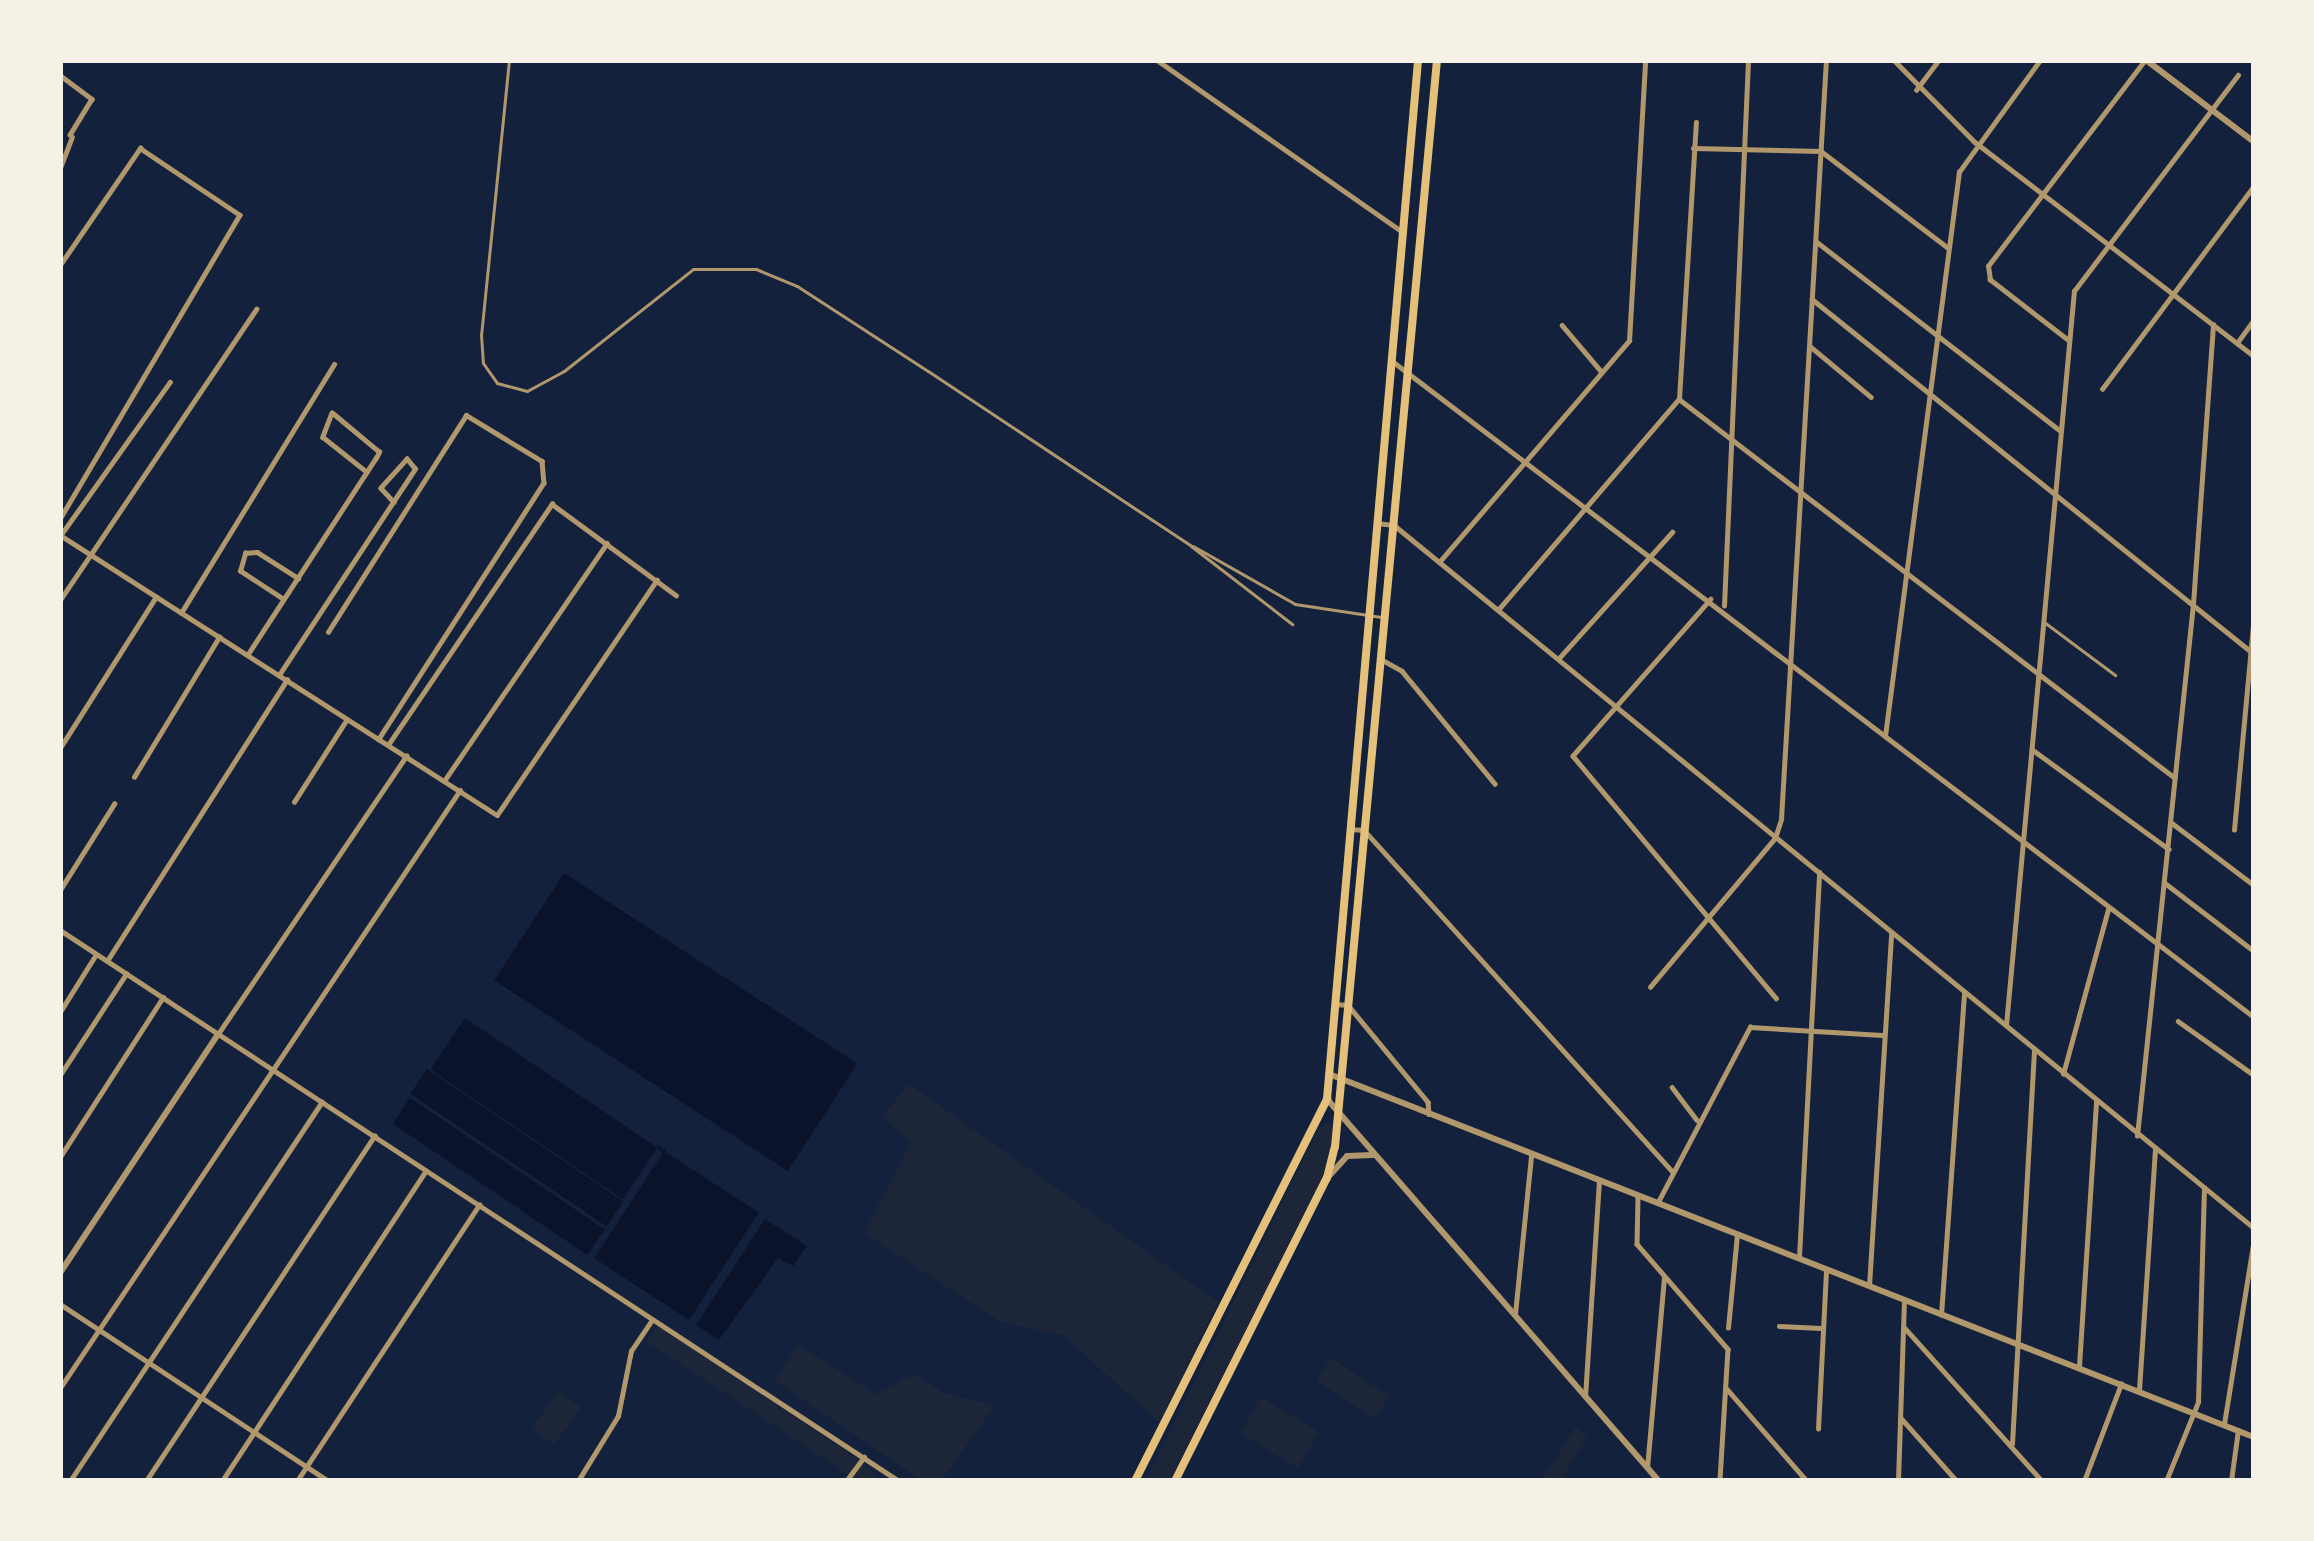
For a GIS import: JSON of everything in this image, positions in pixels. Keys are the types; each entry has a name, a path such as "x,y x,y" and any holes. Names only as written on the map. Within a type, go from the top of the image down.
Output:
{"main road":[{"path":"1135,1481 1327,1099 1418,60"},
{"path":"1174,1481 1328,1178 1344,1079 1437,60"}],"street":[{"path":"509,60 481,335 483,363 497,382 526,391 564,370 694,269 756,269 797,286 1191,546 1292,624"},
{"path":"1440,562 1629,341 1645,60"},
{"path":"1724,609 1748,60"},
{"path":"1650,987 1775,838 1791,662 1826,60"},
{"path":"1894,60 1916,90 1975,142 2254,356"},
{"path":"1916,90 1939,60"},
{"path":"1885,736 1959,172 1975,142 2040,60"},
{"path":"2068,341 1988,274 2145,60 2254,142"},
{"path":"1161,61 1402,232"},
{"path":"60,75 92,99 70,135"},
{"path":"2006,1028 2074,291 2238,75"},
{"path":"1498,610 1679,399 1696,123"},
{"path":"60,129 75,142 60,168"},
{"path":"60,265 140,148 240,215 60,519"},
{"path":"1693,148 1821,151 1947,247"},
{"path":"2102,389 2254,186"},
{"path":"1817,242 2061,431"},
{"path":"1813,299 2252,652"},
{"path":"60,600 256,309"},
{"path":"2237,343 2254,320"},
{"path":"1562,325 1602,372"},
{"path":"2137,1136 2193,604 2213,325"},
{"path":"1810,346 1871,397"},
{"path":"1391,360 1527,457 2157,947 2254,1017"},
{"path":"181,613 334,364"},
{"path":"170,382 60,536 497,814 657,580"},
{"path":"1679,399 2176,778"},
{"path":"248,655 367,472 378,444 332,413 322,437 367,472"},
{"path":"328,632 466,415 542,461 544,483 379,739"},
{"path":"279,675 394,502 415,470 406,459 381,488 394,502"},
{"path":"388,745 552,504 676,595"},
{"path":"1377,524 1394,525 2254,1228"},
{"path":"1558,659 1649,551 1672,532"},
{"path":"445,781 607,543"},
{"path":"1191,546 1205,547 1295,604 1384,617"},
{"path":"283,599 240,571 245,553 256,551 298,578"},
{"path":"60,748 156,597"},
{"path":"1711,599 1573,756 1776,998"},
{"path":"2234,830 2254,616"},
{"path":"2043,621 2115,675"},
{"path":"134,776 219,637"},
{"path":"1379,658 1402,671 1495,784"},
{"path":"107,961 287,680"},
{"path":"294,802 347,719"},
{"path":"2033,750 2169,849"},
{"path":"60,1273 406,756"},
{"path":"60,1388 460,790"},
{"path":"60,890 114,804"},
{"path":"2171,822 2254,885"},
{"path":"1350,829 1364,830 1672,1171"},
{"path":"1799,1258 1819,873"},
{"path":"2164,883 2254,951"},
{"path":"2062,1074 2108,909"},
{"path":"60,930 899,1481"},
{"path":"1869,1287 1891,933"},
{"path":"60,1012 96,954"},
{"path":"60,1075 127,974"},
{"path":"1940,1315 1964,993"},
{"path":"60,1157 163,997"},
{"path":"1335,1004 1348,1005 1428,1102 1429,1114"},
{"path":"2178,1021 2254,1075"},
{"path":"1658,1202 1697,1120 1750,1027 1884,1035"},
{"path":"2012,1444 2035,1051"},
{"path":"1329,1074 2254,1438"},
{"path":"1672,1087 1697,1120"},
{"path":"1327,1099 1659,1481"},
{"path":"70,1481 322,1102"},
{"path":"2079,1367 2096,1102"},
{"path":"146,1481 374,1136"},
{"path":"2139,1390 2155,1150"},
{"path":"1328,1178 1347,1156 1373,1155"},
{"path":"1515,1314 1531,1156"},
{"path":"222,1481 426,1171"},
{"path":"1586,1396 1599,1181"},
{"path":"2166,1481 2194,1412 2204,1188"},
{"path":"1638,1196 1637,1244 1728,1349 1720,1481"},
{"path":"297,1481 479,1205"},
{"path":"1728,1328 1737,1234"},
{"path":"2224,1424 2254,1238"},
{"path":"1818,1430 1826,1269"},
{"path":"1647,1468 1664,1278"},
{"path":"1898,1481 1904,1300"},
{"path":"60,1304 328,1481"},
{"path":"2242,1318 2254,1328"},
{"path":"578,1481 618,1416 631,1352 653,1319"},
{"path":"1778,1326 1822,1328"},
{"path":"1904,1327 2042,1481"},
{"path":"2084,1481 2121,1384"},
{"path":"1726,1390 1807,1481"},
{"path":"1901,1418 1957,1481"},
{"path":"2231,1481 2238,1430"},
{"path":"846,1481 864,1457"}],"shaded area":[{"path":"564,873 858,1064 788,1171 494,980"},
{"path":"465,1018 657,1148 623,1199 430,1069"},
{"path":"427,1069 623,1202 607,1226 410,1094"},
{"path":"909,1084 1218,1302 1160,1423 1063,1335 1001,1322 864,1233 911,1143 882,1117"},
{"path":"410,1098 605,1229 587,1255 393,1124"},
{"path":"1329,1124 1337,1132 1325,1177 1170,1481 1146,1481 1319,1127"},
{"path":"664,1151 759,1213 689,1320 594,1258"},
{"path":"765,1219 807,1246 793,1266 778,1258 719,1340 696,1325"},
{"path":"657,1325 859,1460 882,1481 846,1481 849,1475 646,1341"},
{"path":"798,1345 876,1394 914,1374 944,1393 995,1405 941,1481 923,1481 775,1381"},
{"path":"1331,1358 1390,1396 1375,1419 1316,1381"},
{"path":"558,1391 581,1407 555,1445 532,1429"},
{"path":"1261,1397 1319,1432 1298,1468 1239,1433"},
{"path":"1576,1426 1587,1438 1560,1481 1541,1481"}],"waterway":[{"path":"658,1147 664,1151"}]}
